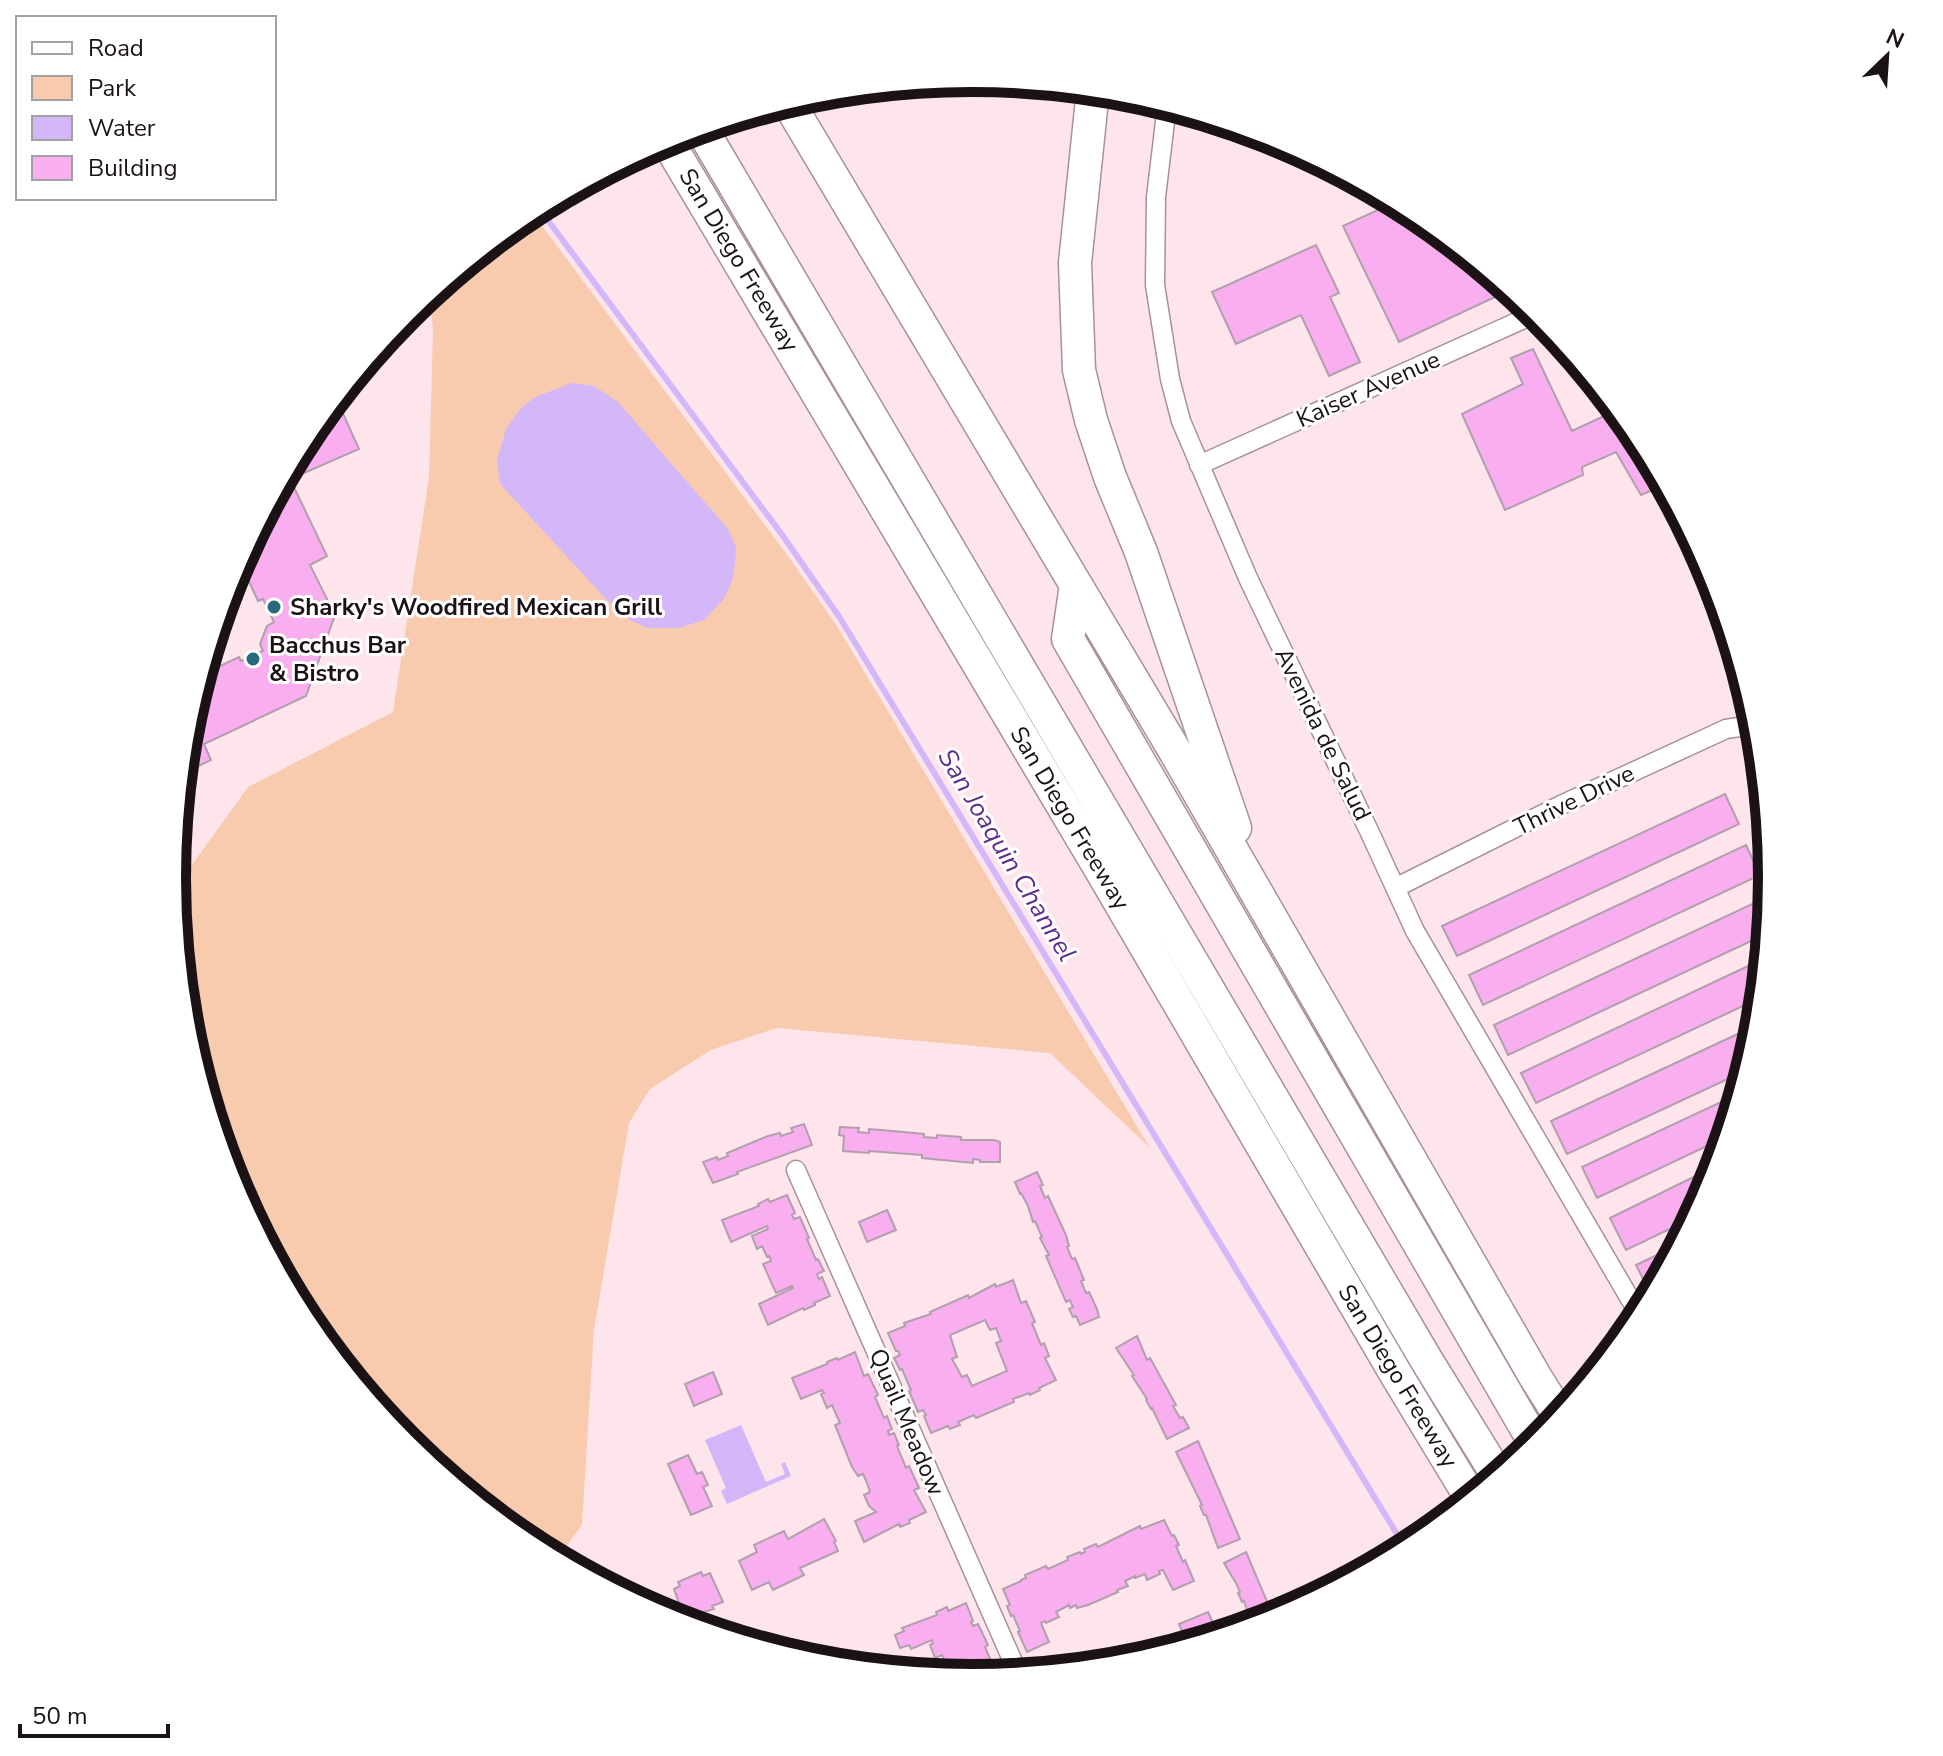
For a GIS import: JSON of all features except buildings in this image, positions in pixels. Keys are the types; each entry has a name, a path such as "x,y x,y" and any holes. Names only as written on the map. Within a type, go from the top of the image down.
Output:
{"highway":[{"path":"1092,102 1075,263 1079,370 1110,477 1141,552 1257,894"},
{"path":"794,113 1076,585 1554,1405"},
{"name":"San Diego Freeway","path":"707,138 1492,1467"},
{"name":"San Diego Freeway","path":"673,151 1466,1489"},
{"path":"1076,585 1068,639 1529,1432"}],"street":[{"name":"Avenida de Salud","path":"1166,117 1156,197 1155,285 1170,379 1181,421 1271,630 1415,931 1632,1303"},
{"name":"Kaiser Avenue","path":"1199,465 1524,319"},
{"name":"Thrive Drive","path":"1395,888 1561,805 1726,729 1742,727"},
{"name":"Quail Meadow","path":"796,1170 1013,1662"}],"green space":[{"path":"539,222 835,623 1150,1148 1050,1053 777,1028 711,1050 650,1089 629,1123 594,1330 582,1525 564,1550 493,1502 416,1434 348,1356 318,1315 291,1271 245,1179 212,1081 192,981 186,873 248,787 393,712 429,477 433,330 431,308 493,254"}],"water":[{"path":"572,383 594,386 618,402 728,529 736,547 732,582 723,600 704,620 679,628 647,628 630,620 603,596 500,484 497,460 506,429 520,409 535,397"},
{"path":"741,1425 766,1482 785,1474 781,1464 785,1462 791,1476 727,1504 721,1491 726,1488 705,1440"}],"waterway":[{"name":"San Joaquin Channel","path":"546,217 783,536 840,618 1399,1538"}],"place":[{"name":"Sharky's Woodfired Mexican Grill","path":"274,607"},
{"name":"Bacchus Bar & Bistro","path":"253,659"}]}
